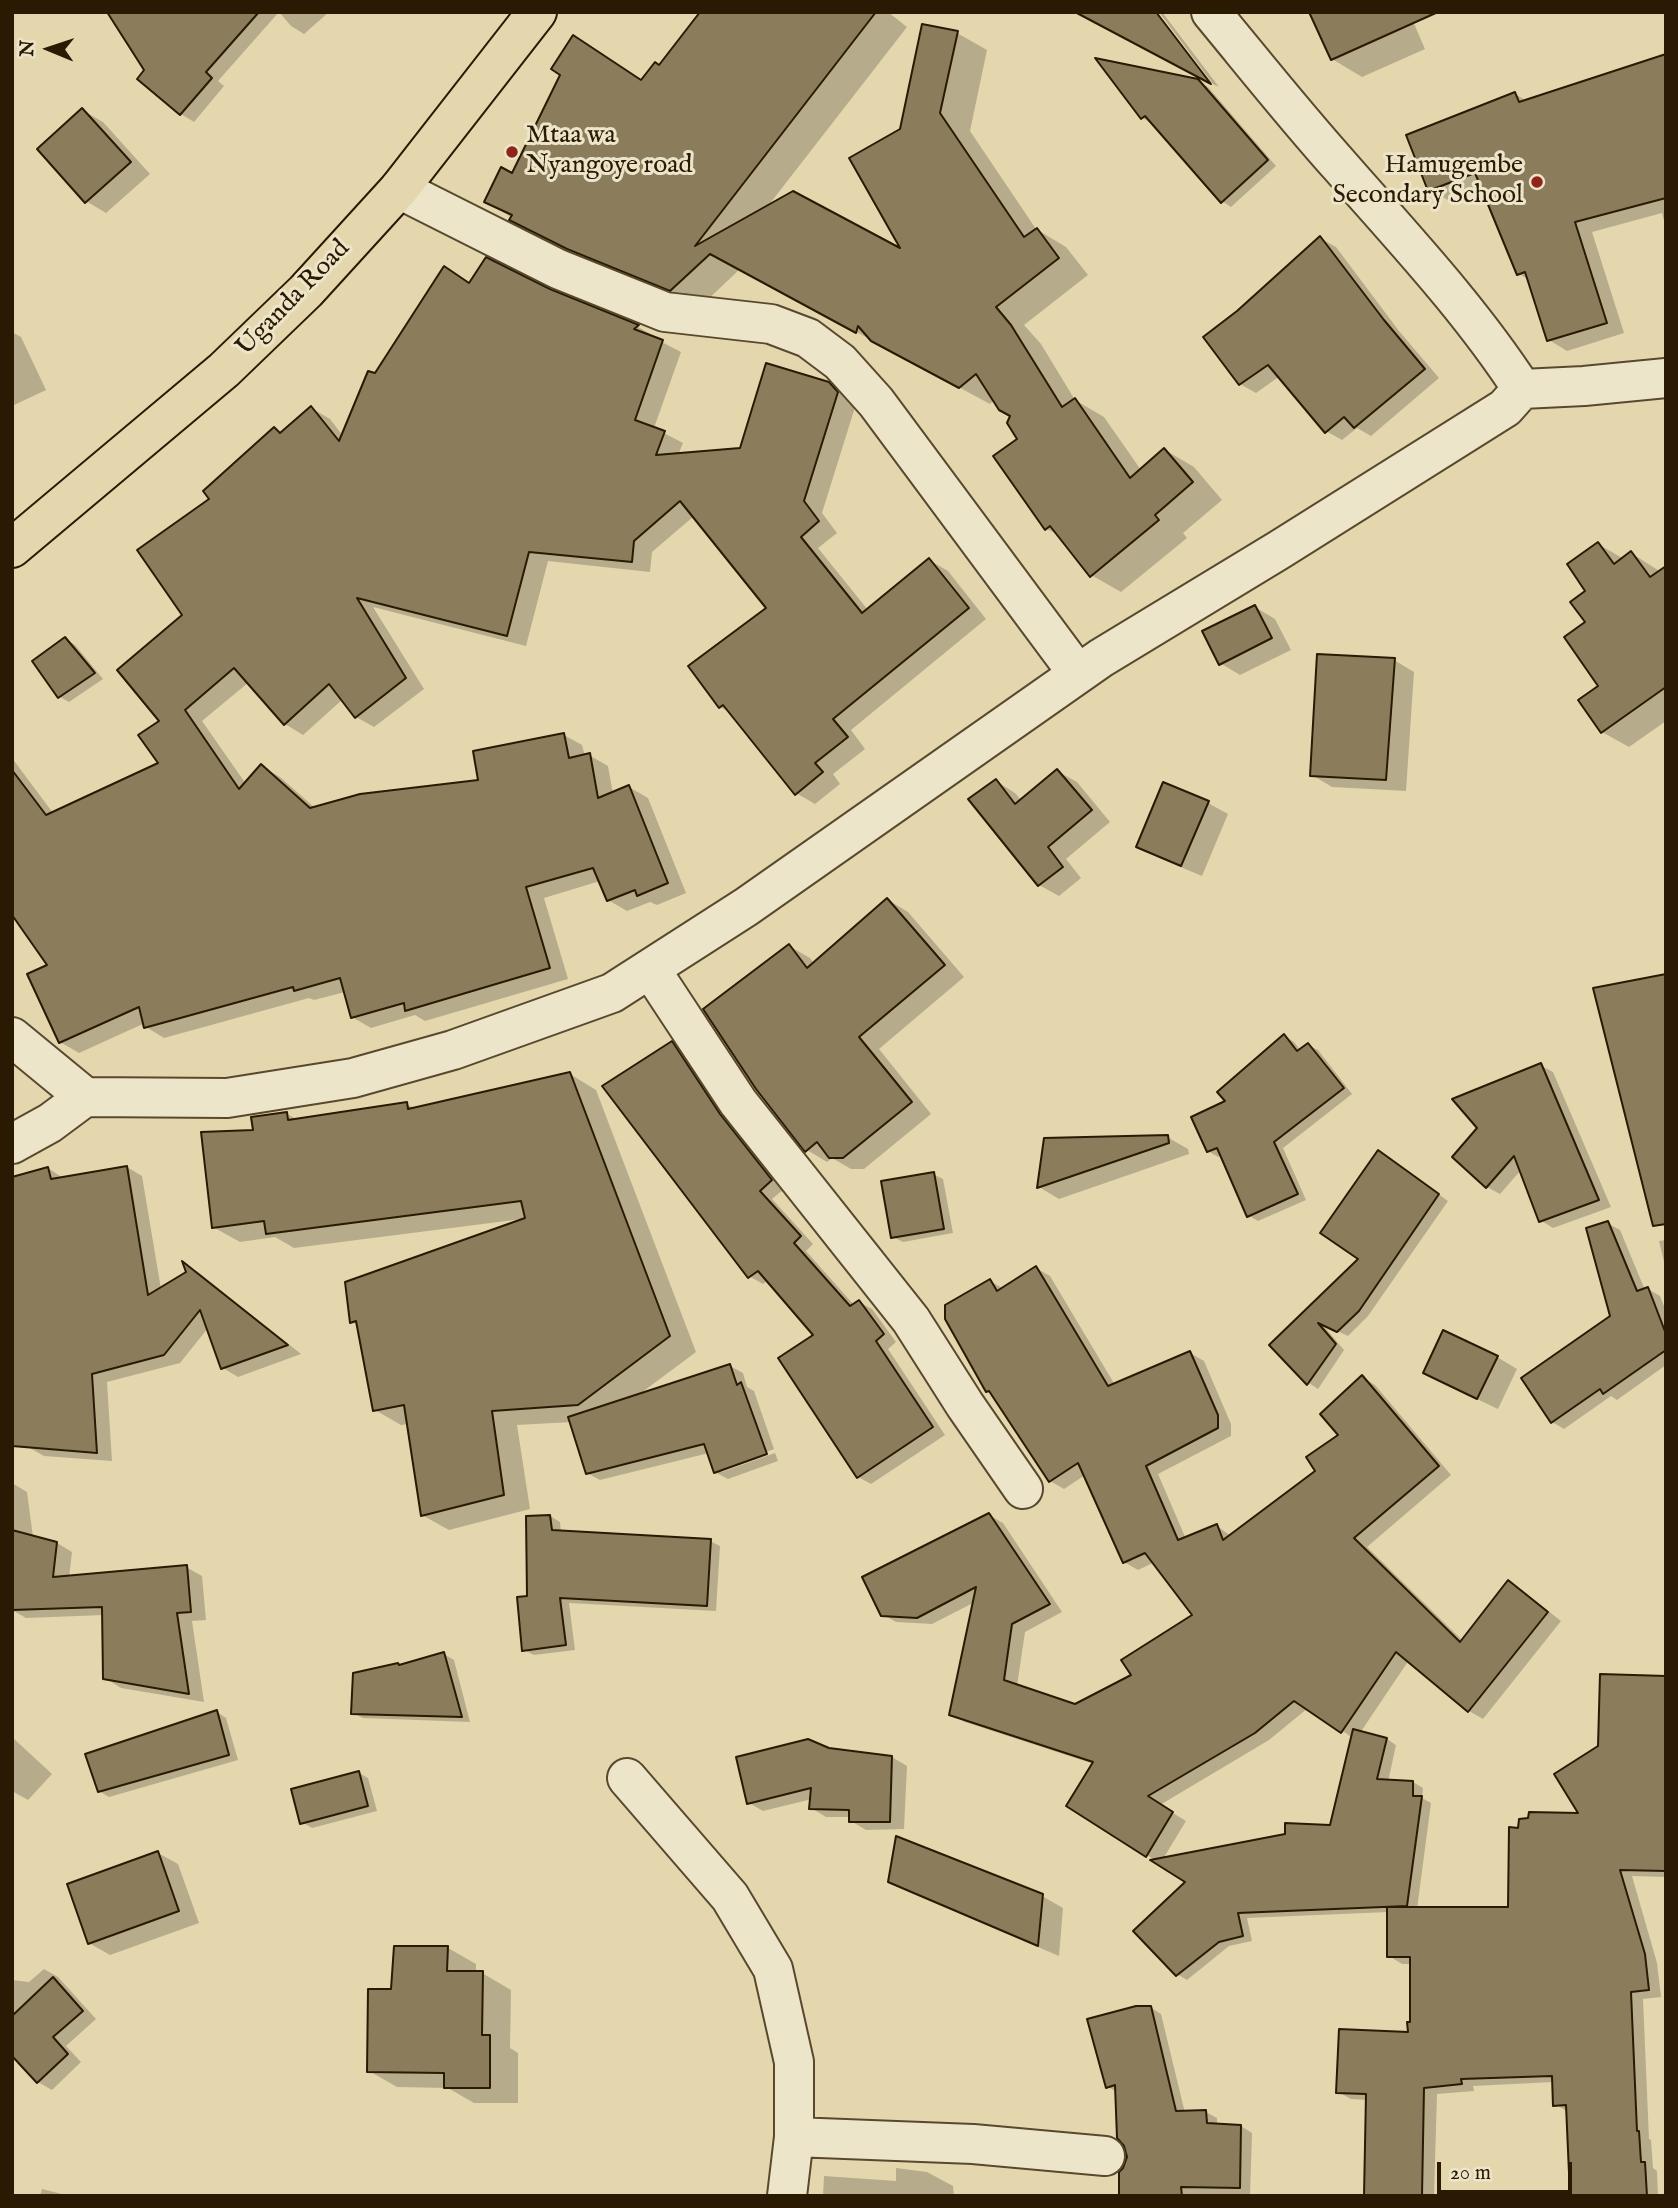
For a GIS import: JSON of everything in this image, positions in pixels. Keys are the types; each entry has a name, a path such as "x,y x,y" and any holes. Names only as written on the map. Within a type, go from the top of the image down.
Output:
{"main road":[{"name":"Uganda Road","path":"12,548 224,370 306,291 398,189 537,12"}],"street":[{"path":"1211,12 1310,132 1431,268 1498,352 1522,389"},
{"path":"398,189 558,270 665,312 771,324 808,338 840,362 876,402 1078,674"},
{"path":"12,1144 50,1123 85,1097 227,1098 353,1078 453,1050 612,993 746,907 1078,674 1467,433 1505,408 1522,389 1666,378"},
{"path":"651,970 738,1102 911,1320 1023,1489"},
{"path":"12,1037 85,1097"},
{"path":"627,1778 730,1897 773,1969 794,2062 794,2137 788,2196"},
{"path":"794,2137 974,2144 1105,2156"}],"building":[{"path":"107,12 259,12 206,72 212,78 180,115 137,79 144,70"},
{"path":"700,12 876,12 695,246 793,191 900,248 849,158 900,129 922,24 958,31 940,113 1024,237 1037,228 1059,258 996,307 1011,325 1062,407 1075,398 1130,478 1164,448 1193,482 1155,515 1159,520 1090,577 1050,526 1045,530 993,456 1017,439 1007,423 1010,416 999,410 976,374 959,388 871,341 858,326 856,333 710,254 670,291 567,249 509,220 512,215 484,202 501,167 512,173 560,75 551,69 573,35 641,80 655,62 659,65"},
{"path":"1075,12 1156,12 1211,84"},
{"path":"1309,12 1438,12 1331,60"},
{"path":"1666,54 1666,198 1575,222 1607,323 1547,341 1525,272 1517,275 1475,173 1428,191 1406,135 1515,92 1519,102"},
{"path":"1095,58 1198,79 1268,160 1221,203 1145,116 1141,119"},
{"path":"82,108 131,162 85,203 37,149"},
{"path":"1320,236 1425,369 1354,428 1344,417 1325,433 1268,365 1239,385 1203,337 1237,311"},
{"path":"486,257 550,289 639,325 634,329 663,340 635,420 665,431 656,455 740,448 766,363 829,382 838,392 804,501 819,521 801,537 862,613 929,558 969,608 833,719 848,737 815,763 823,772 795,795 723,705 719,708 688,666 766,608 680,501 634,541 632,562 529,552 507,636 357,598 406,678 355,718 329,684 284,725 234,668 185,710 239,789 261,764 310,808 360,794 478,780 473,751 564,733 569,758 590,753 598,798 629,785 668,883 637,896 635,890 607,901 593,868 526,887 550,968 405,1011 404,1003 351,1018 340,978 294,991 293,987 144,1028 139,1007 59,1043 27,974 47,965 12,915 12,770 46,815 158,763 138,735 159,721 117,670 182,615 137,550 209,499 203,491 274,427 280,433 311,406 339,441 368,371 375,373 444,266 469,283"},
{"path":"1598,542 1614,564 1631,551 1650,577 1666,566 1666,687 1601,733 1578,700 1598,686 1564,637 1585,622 1570,602 1585,591 1567,564"},
{"path":"1255,605 1272,638 1219,665 1202,631"},
{"path":"65,637 95,673 58,698 32,661"},
{"path":"1317,654 1395,658 1386,780 1310,776"},
{"path":"1057,769 1092,810 1048,847 1063,867 1038,886 968,799 996,779 1015,804"},
{"path":"1163,782 1209,801 1181,866 1136,847"},
{"path":"887,898 945,965 859,1037 912,1102 843,1158 829,1158 817,1142 805,1152 756,1089 703,1009 789,944 807,968"},
{"path":"1666,974 1666,1224 1653,1226 1593,988"},
{"path":"1284,1034 1297,1051 1308,1043 1344,1088 1274,1142 1298,1194 1247,1217 1217,1148 1207,1152 1191,1117 1225,1101 1217,1092"},
{"path":"672,1041 720,1114 772,1180 760,1191 801,1236 794,1243 850,1306 859,1300 884,1334 876,1341 933,1427 857,1478 778,1358 813,1335 758,1271 748,1278 602,1086"},
{"path":"1541,1063 1599,1200 1539,1222 1514,1156 1486,1188 1452,1157 1477,1128 1452,1099"},
{"path":"570,1072 670,1336 578,1405 492,1411 504,1495 421,1516 404,1405 373,1411 356,1321 350,1323 345,1282 525,1218 521,1201 266,1234 264,1221 212,1228 201,1132 253,1130 251,1117 287,1112 288,1120 407,1102 408,1109"},
{"path":"1168,1135 1169,1143 1037,1188 1044,1138"},
{"path":"1378,1150 1439,1194 1359,1311 1337,1332 1318,1323 1336,1344 1307,1385 1269,1345 1358,1259 1320,1233"},
{"path":"127,1166 148,1295 186,1272 182,1261 288,1345 221,1369 200,1310 164,1355 92,1374 97,1453 12,1446 12,1177 48,1167 51,1179"},
{"path":"934,1172 944,1229 891,1238 881,1181"},
{"path":"1608,1221 1637,1291 1648,1287 1666,1334 1666,1350 1603,1394 1600,1389 1551,1423 1521,1378 1610,1316 1586,1228"},
{"path":"1036,1266 1108,1386 1190,1351 1218,1415 1218,1428 1146,1466 1178,1540 1217,1524 1223,1540 1315,1471 1306,1457 1338,1435 1320,1414 1362,1375 1439,1466 1354,1538 1460,1642 1508,1580 1548,1612 1468,1712 1396,1652 1341,1733 1294,1701 1255,1733 1148,1796 1173,1812 1146,1857 1066,1806 1093,1762 949,1715 976,1587 917,1618 881,1616 862,1577 989,1513 1050,1604 1012,1624 1004,1680 1075,1704 1131,1675 1121,1660 1192,1615 1145,1553 1123,1563 1078,1463 1049,1482 989,1391 986,1392 945,1319 945,1305 990,1279 997,1291"},
{"path":"1443,1330 1498,1356 1477,1399 1423,1373"},
{"path":"730,1364 737,1385 741,1382 767,1454 714,1473 704,1444 586,1474 568,1417"},
{"path":"550,1515 552,1530 711,1539 707,1606 560,1598 566,1645 522,1651 517,1597 527,1596 526,1516"},
{"path":"12,1530 57,1542 53,1577 187,1565 191,1612 177,1613 189,1694 103,1679 102,1607 12,1610"},
{"path":"444,1652 462,1717 351,1714 353,1673 398,1663 399,1665"},
{"path":"1600,1674 1666,1676 1666,1871 1620,1870 1645,1954 1649,1990 1631,1992 1637,2131 1641,2162 1645,2162 1647,2196 1570,2196 1566,2105 1553,2106 1552,2076 1461,2079 1462,2084 1424,2088 1422,2196 1364,2196 1366,2094 1336,2093 1339,2029 1408,2032 1410,1957 1387,1957 1387,1907 1508,1907 1509,1827 1518,1828 1519,1819 1528,1818 1529,1812 1578,1813 1554,1774 1598,1746"},
{"path":"217,1710 229,1755 98,1792 85,1754"},
{"path":"1353,1729 1387,1738 1377,1779 1413,1781 1413,1796 1422,1796 1407,1906 1238,1913 1243,1936 1219,1942 1176,1976 1133,1931 1185,1882 1150,1860 1285,1834 1285,1823 1330,1825"},
{"path":"808,1739 829,1748 892,1756 890,1822 849,1822 849,1810 809,1809 811,1788 747,1804 736,1757"},
{"path":"359,1771 368,1806 300,1824 291,1789"},
{"path":"896,1836 1043,1894 1038,1946 888,1882"},
{"path":"158,1851 179,1911 88,1944 67,1884"},
{"path":"394,1946 448,1946 447,1971 483,1971 482,2035 490,2035 490,2088 444,2088 444,2073 367,2072 368,1989 391,1989"},
{"path":"53,1977 83,2011 53,2037 68,2054 37,2083 12,2056 12,2016"},
{"path":"1136,2006 1151,2006 1176,2111 1206,2110 1207,2123 1241,2125 1240,2188 1181,2187 1182,2196 1119,2196 1119,2172 1127,2157 1124,2146 1117,2138 1115,2085 1106,2088 1087,2019"}],"place":[{"name":"Mtaa wa Nyangoye road","path":"512,152"},
{"name":"Hamugembe Secondary School","path":"1537,182"}]}
